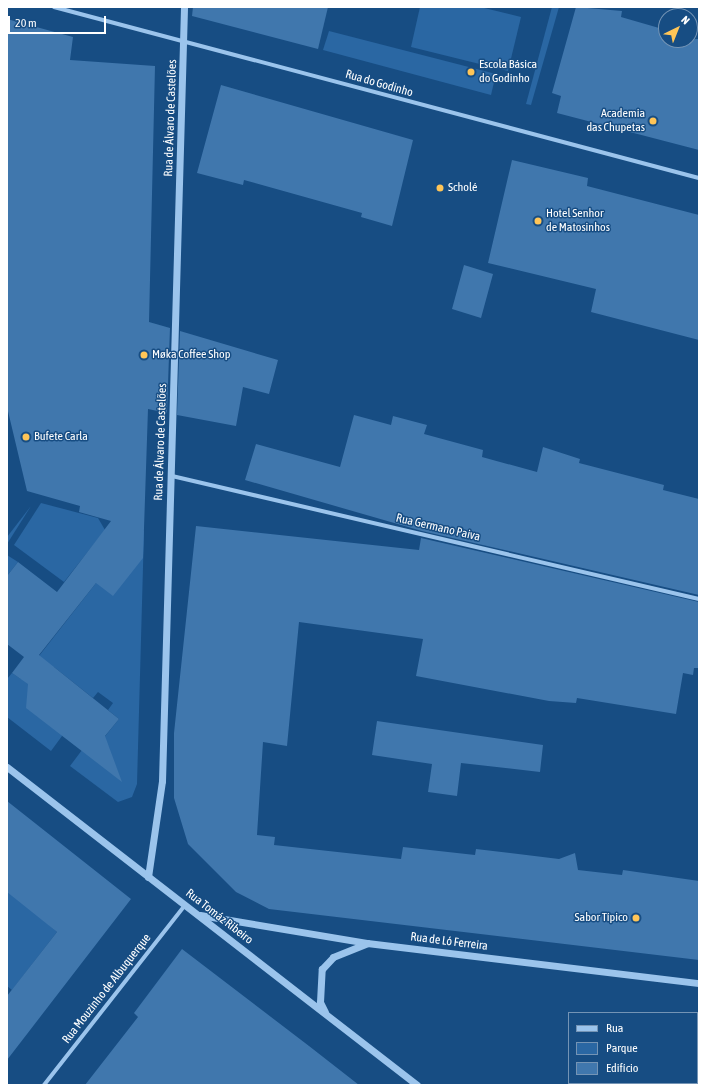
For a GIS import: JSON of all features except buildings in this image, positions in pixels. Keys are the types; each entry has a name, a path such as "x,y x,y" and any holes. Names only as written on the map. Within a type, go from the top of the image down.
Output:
{"street":[{"name":"Rua do Godinho","path":"54,7 184,40 420,106 699,178"},
{"name":"Rua de Álvaro de Castelões","path":"148,877 162,781 172,476 184,7"},
{"name":"Rua Germano Paiva","path":"172,476 699,599"},
{"name":"Rua Tomáz Ribeiro","path":"7,767 417,1085"},
{"name":"Rua Mouzinho de Albuquerque","path":"44,1085 185,905"},
{"name":"Rua de Ló Ferreira","path":"198,914 367,943 699,983"},
{"path":"325,1014 320,1002 322,969 333,957 367,943"}],"green space":[{"path":"420,7 480,7 521,17 508,71 411,47"},
{"path":"552,7 559,7 531,105 526,104"},
{"path":"329,31 496,74 491,95 323,50"},
{"path":"41,503 98,518 105,530 64,582 14,545"},
{"path":"31,506 7,544 7,537"},
{"path":"130,522 144,531 137,784 132,797 118,802 70,766 82,750 110,758 109,747 102,740 119,719 108,710 113,703 98,692 93,698 54,667 62,736 51,751 7,717 7,679 12,673 21,679 96,583"},
{"path":"7,555 18,562 7,576"},
{"path":"7,888 57,932 12,990 7,986"}],"place":[{"name":"Escola Básica do Godinho","path":"471,72"},
{"name":"Academia das Chupetas","path":"653,121"},
{"name":"Scholé","path":"440,188"},
{"name":"Hotel Senhor de Matosinhos","path":"538,221"},
{"name":"Møka Coffee Shop","path":"144,355"},
{"name":"Bufete Carla","path":"26,437"},
{"name":"Sabor Típico","path":"636,918"}]}
